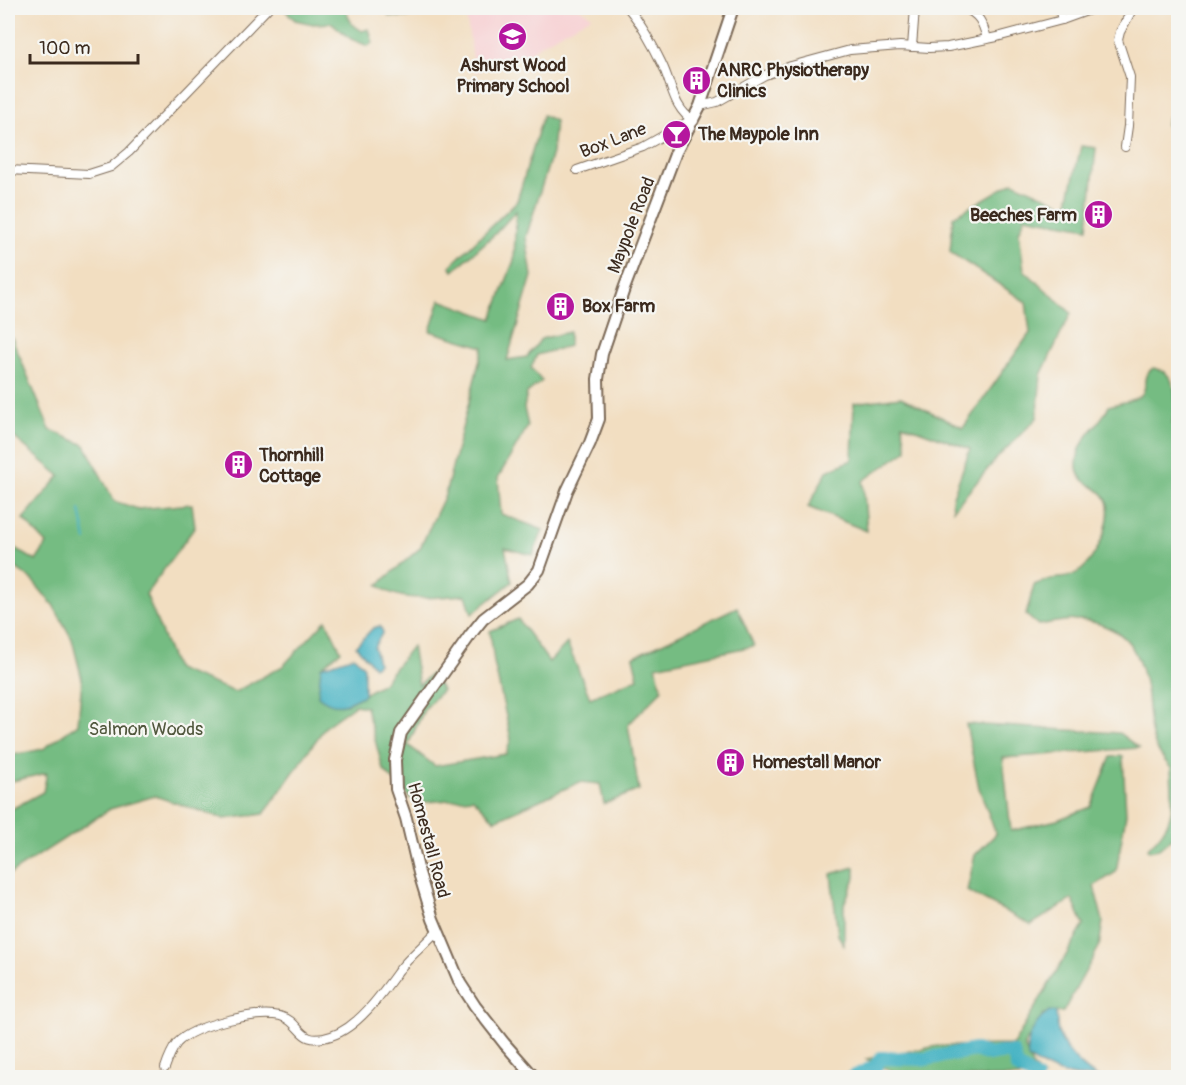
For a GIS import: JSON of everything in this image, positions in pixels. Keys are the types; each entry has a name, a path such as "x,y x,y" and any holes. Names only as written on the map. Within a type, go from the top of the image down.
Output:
{"street":[{"path":"8,170 89,174 111,167 129,152 268,8"},
{"path":"628,8 663,65 677,104 692,121"},
{"name":"Maypole Road","path":"553,526 599,419 598,380 602,354 624,289 676,152 700,106 733,8"},
{"path":"912,47 915,8"},
{"path":"964,8 975,12 983,24 987,39"},
{"path":"1059,8 1062,20"},
{"path":"700,106 717,102 765,75 855,49 948,46 987,39 1062,20 1095,8"},
{"path":"1125,147 1130,77 1118,40 1133,8"},
{"name":"Box Lane","path":"577,170 643,147 692,121"},
{"name":"Homestall Road","path":"535,1077 475,1006 460,983 437,931 396,789 395,759 401,733 471,634 483,619 528,584 539,570 553,526"},
{"path":"165,1068 170,1053 179,1041 215,1023 233,1018 266,1014 278,1016 287,1018 300,1034 313,1039 333,1036 374,1004 400,969 437,931"}],"shaded area":[{"name":"Ashurst Wood Primary School","path":"465,8 579,8 592,16 533,51 475,72"}],"green space":[{"path":"283,8 345,8 352,24 362,31 369,29 373,43 368,46 351,39 332,23 313,24 295,20"},
{"path":"386,8 419,8 411,16 402,17 389,16"},
{"path":"1178,96 1178,179 1166,123"},
{"path":"543,115 555,121 552,153 526,237 532,276 507,360 527,357 541,339 569,332 569,346 537,355 531,368 542,381 527,393 524,408 528,426 498,478 501,514 543,530 533,555 505,548 512,582 472,614 466,595 432,598 408,597 387,591 378,585 420,548 445,495 483,347 430,331 440,300 492,319 514,260 516,211 495,234 453,271 450,266 517,201"},
{"path":"1081,146 1096,148 1088,228 1025,217 1019,232 1024,270 1071,313 1041,375 1037,418 998,457 953,510 952,499 970,449 902,424 907,450 863,481 867,531 808,507 827,471 852,460 854,403 901,397 963,428 1030,333 1026,302 950,252 953,217 1013,182 1067,206"},
{"name":"Salmon Woods","path":"12,338 50,430 85,445 114,501 138,509 192,504 195,527 146,594 176,669 235,692 283,666 326,620 341,651 321,667 347,704 383,683 412,646 419,685 432,673 442,690 424,710 408,745 435,766 506,754 511,739 494,662 490,631 518,619 549,662 567,643 590,698 638,678 633,657 737,607 754,646 656,666 662,690 628,725 639,790 604,804 600,784 580,782 495,820 473,798 415,803 383,769 366,707 355,705 326,726 264,814 224,819 155,796 110,809 10,874 8,811 43,792 47,773 8,782 8,756 43,749 78,724 82,679 72,639 53,605 31,579 8,562 8,544 36,561 47,544 23,519 60,476 9,433 8,339"},
{"path":"1153,368 1162,371 1172,382 1175,407 1172,424 1178,425 1178,833 1159,849 1149,851 1148,848 1158,838 1169,820 1172,802 1171,768 1154,742 1145,682 1136,654 1125,638 1100,624 1075,620 1038,625 1026,615 1034,585 1074,575 1084,568 1097,550 1106,527 1108,505 1101,492 1080,476 1077,465 1078,456 1084,440 1109,406 1131,400 1142,394 1146,375"},
{"path":"966,724 1119,733 1139,748 1003,758 1011,831 1057,820 1091,807 1111,757 1123,756 1126,814 1116,872 1094,886 1103,921 1099,947 1063,1012 1044,1014 1024,1045 1032,1066 1043,1077 904,1077 866,1059 938,1046 1013,1045 1084,925 1072,899 1031,925 967,891 975,855 996,834 979,788"},
{"path":"855,867 855,878 844,904 844,945 838,935 831,874"}],"water":[{"path":"380,626 383,632 374,647 378,663 374,667 356,646 373,628"},
{"path":"354,656 364,667 364,695 341,704 330,703 318,696 321,667"},
{"path":"1049,1011 1056,1012 1058,1032 1069,1052 1085,1069 1097,1077 1061,1073 1028,1059 1031,1032"}],"waterway":[{"path":"80,510 86,540"},
{"path":"851,1078 876,1066 881,1058 925,1059 975,1050 990,1055 1013,1053 1017,1067 1036,1078"}],"place":[{"name":"Ashurst Wood Primary School","path":"513,36"},
{"name":"ANRC Physiotherapy Clinics","path":"696,80"},
{"name":"The Maypole Inn","path":"677,134"},
{"name":"Beeches Farm","path":"1098,215"},
{"name":"Box Farm","path":"561,306"},
{"name":"Thornhill Cottage","path":"238,465"},
{"name":"Homestall Manor","path":"731,762"}]}
